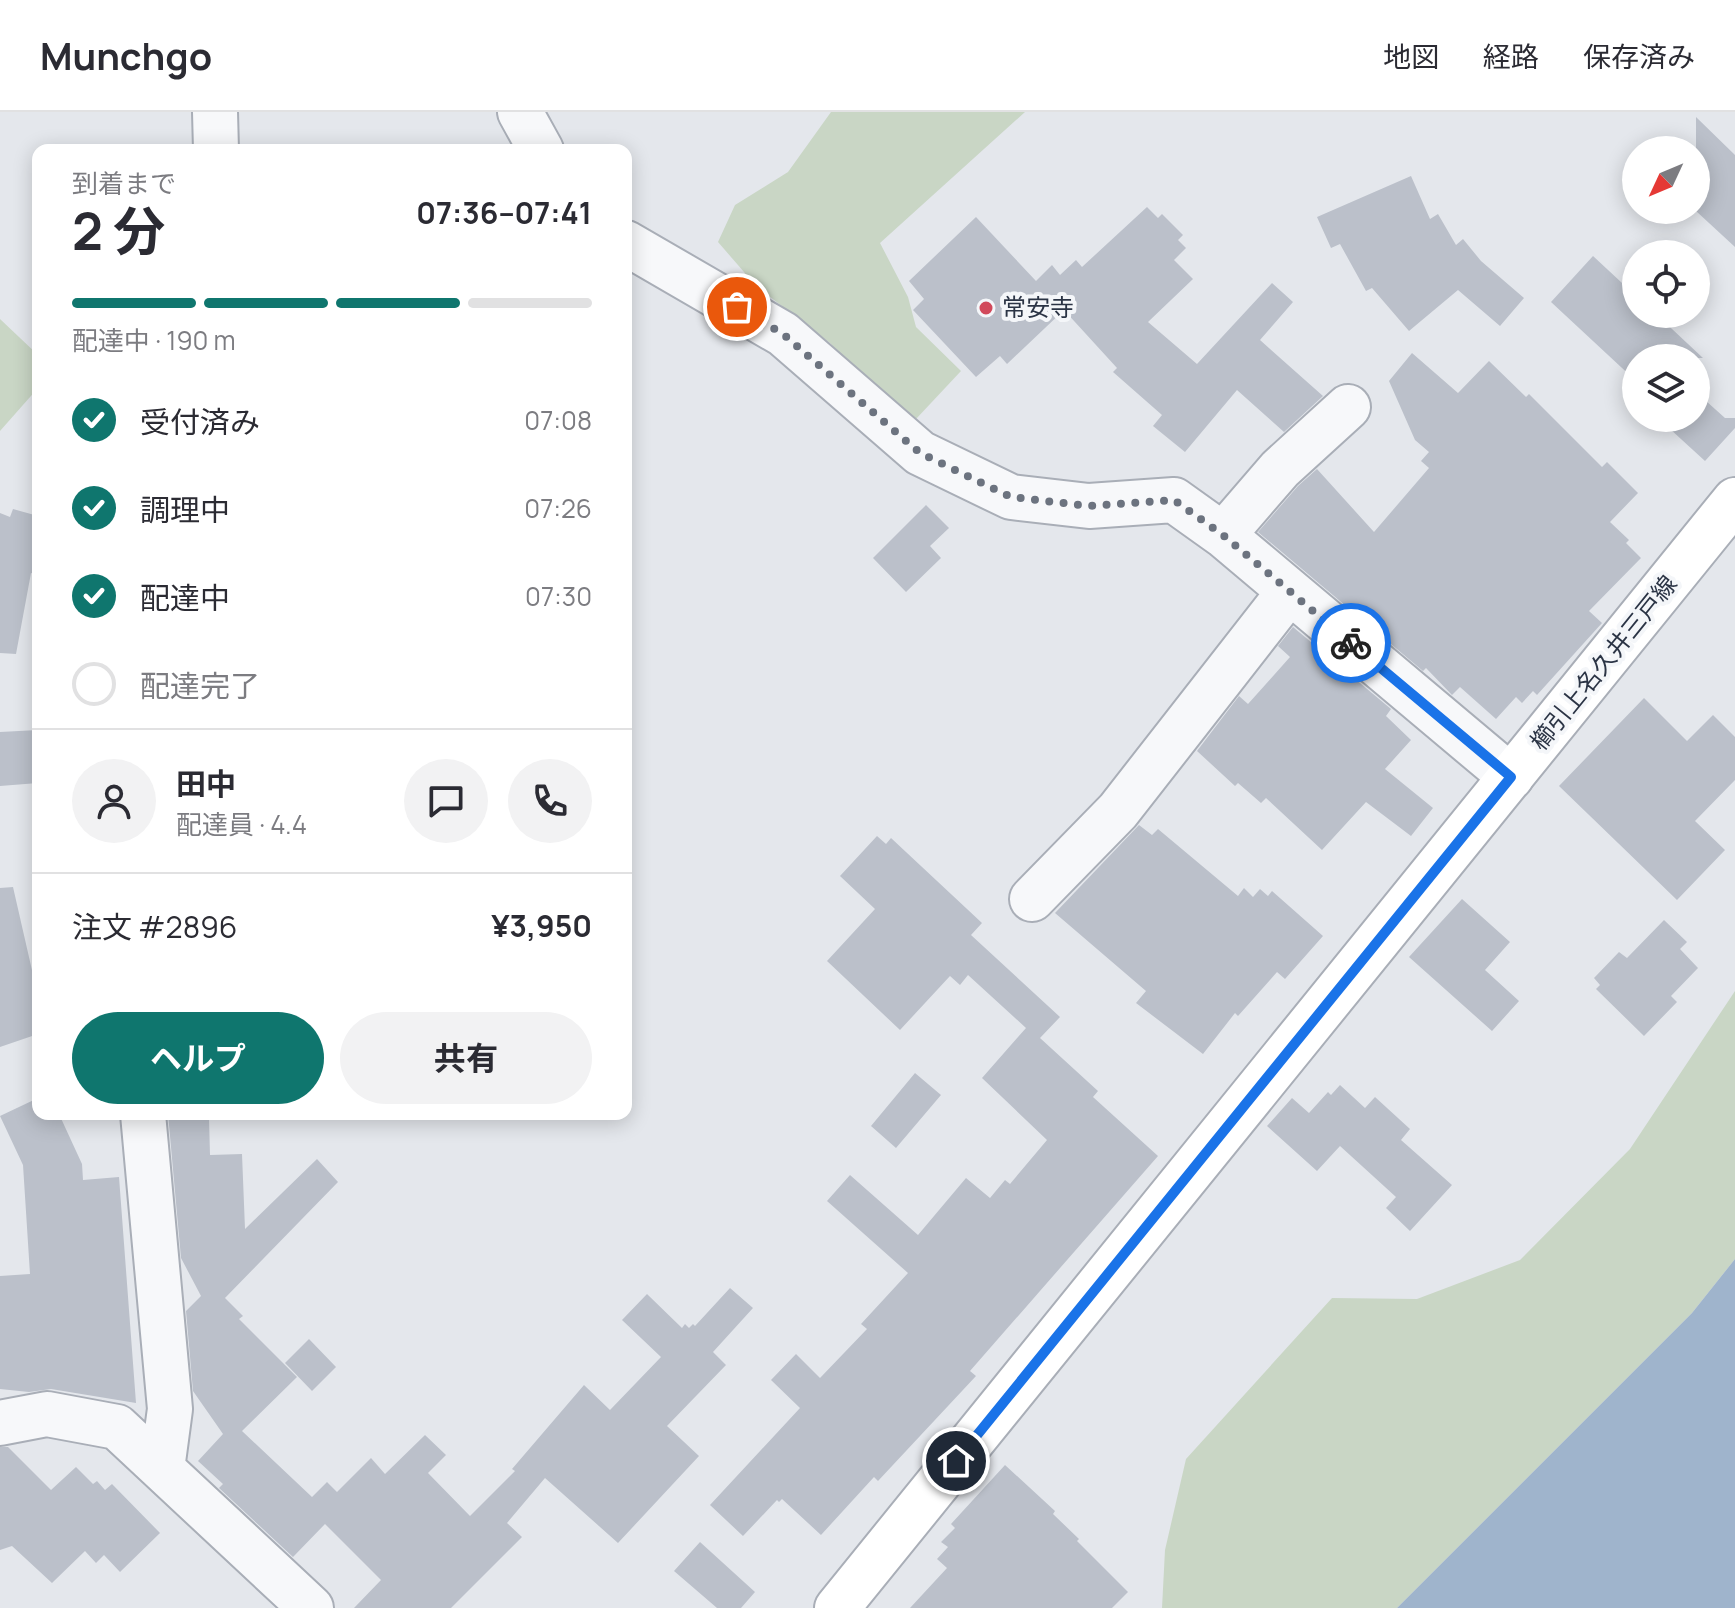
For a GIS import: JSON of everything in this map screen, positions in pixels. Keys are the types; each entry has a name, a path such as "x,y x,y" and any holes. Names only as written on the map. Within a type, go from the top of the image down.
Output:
{"main road":[{"name":"櫛引上名久井三戸線","path":"837,1608 1735,500"}],"street":[{"path":"215,112 216,144"},
{"path":"520,112 538,144"},
{"path":"632,246 783,334 920,453 1011,497 1089,506 1174,500 1223,535 1511,777"},
{"path":"1223,535 1280,469 1348,407"},
{"path":"1032,899 1118,811 1289,592"},
{"path":"144,1120 170,1409 162,1469"},
{"path":"0,1423 47,1414 117,1427 311,1608"}],"green space":[{"path":"831,112 1025,112 880,243 908,297 916,327 961,371 916,419 895,410 830,343 757,287 718,242 735,205 788,172"},
{"path":"0,319 32,349 32,395 0,431"},
{"path":"1735,991 1735,1259 1692,1313 1397,1608 1162,1608 1165,1550 1186,1459 1332,1298 1417,1299 1520,1260 1630,1149"}],"water":[{"path":"1735,1259 1735,1608 1397,1608 1692,1313"}],"building":[{"path":"1696,117 1735,155 1735,247 1710,224 1710,136 1696,136"},
{"path":"1411,176 1430,219 1438,214 1456,245 1463,239 1481,261 1524,298 1500,326 1458,290 1409,331 1372,288 1366,291 1340,244 1331,248 1317,217"},
{"path":"1147,207 1158,218 1162,214 1183,235 1178,240 1186,248 1174,260 1193,279 1148,322 1197,364 1272,283 1293,302 1260,340 1323,396 1284,432 1237,390 1185,452 1153,426 1162,415 1113,372 1117,368 1064,310 1007,364 1000,356 976,377 913,310 924,299 909,281 976,217 1036,281 1052,265 1060,275 1076,260 1082,267"},
{"path":"1593,256 1622,283 1622,328 1671,328 1688,344 1622,344 1622,368 1551,302"},
{"path":"1412,353 1458,393 1489,361 1526,397 1529,394 1602,467 1607,462 1638,493 1610,522 1629,540 1626,543 1641,558 1589,611 1602,623 1537,695 1533,691 1522,703 1516,697 1496,719 1460,687 1452,695 1426,668 1423,671 1258,532 1317,469 1374,532 1429,468 1421,461 1429,452 1415,440 1389,381"},
{"path":"1710,405 1725,418 1735,418 1735,428 1705,461 1673,432 1710,432"},
{"path":"926,505 949,528 930,546 941,558 906,592 873,558"},
{"path":"13,509 32,514 32,573 16,654 0,653 0,513 10,517"},
{"path":"1293,627 1391,709 1386,716 1411,740 1385,769 1433,808 1411,836 1366,802 1322,850 1266,798 1261,803 1238,783 1235,786 1197,751 1239,696 1248,704 1290,657 1278,646"},
{"path":"1644,698 1687,741 1713,715 1735,737 1735,780 1695,821 1725,850 1677,900 1559,786"},
{"path":"32,730 32,783 0,786 0,732"},
{"path":"1139,825 1152,835 1158,829 1238,896 1244,888 1253,897 1260,889 1268,896 1272,891 1323,936 1285,979 1277,972 1238,1016 1235,1013 1203,1054 1136,1003 1146,991 1055,913"},
{"path":"877,836 886,844 891,838 982,923 971,935 1060,1017 1040,1038 1098,1091 1093,1097 1158,1156 970,1371 976,1376 878,1481 874,1477 821,1535 782,1499 777,1500 743,1536 710,1505 800,1408 771,1380 796,1354 820,1378 867,1329 861,1324 908,1273 827,1201 850,1175 918,1235 966,1178 990,1198 1005,1180 1010,1184 1047,1140 982,1078 1026,1028 968,975 960,985 950,976 900,1030 827,961 875,909 840,876"},
{"path":"13,887 32,970 32,1036 0,1047 0,888"},
{"path":"1462,899 1510,942 1485,970 1519,1001 1492,1031 1409,957"},
{"path":"1664,920 1687,942 1680,949 1698,968 1671,996 1677,1002 1644,1036 1596,989 1600,985 1594,978 1619,952 1627,958"},
{"path":"915,1073 941,1095 896,1148 871,1126"},
{"path":"1340,1085 1365,1108 1375,1097 1410,1129 1401,1140 1452,1185 1410,1231 1386,1208 1396,1197 1340,1146 1317,1171 1267,1126 1292,1098 1309,1113 1328,1092 1331,1095"},
{"path":"32,1101 32,1120 62,1120 82,1164 83,1180 119,1177 136,1403 51,1389 29,1392 0,1389 0,1276 30,1274 23,1165 0,1116"},
{"path":"169,1120 209,1120 210,1155 242,1154 245,1229 317,1159 338,1182 225,1298 243,1316 239,1319 297,1377 242,1431 312,1497 327,1482 337,1492 371,1458 385,1474 425,1435 446,1455 428,1473 470,1516 515,1471 512,1469 584,1385 610,1410 661,1357 622,1320 647,1294 682,1328 685,1324 689,1328 693,1324 695,1326 730,1288 753,1308 713,1352 726,1365 667,1426 699,1456 618,1543 545,1478 507,1523 522,1537 451,1608 354,1608 381,1580 325,1524 293,1557 219,1488 223,1484 198,1461 223,1434 193,1391 186,1311 201,1296 181,1258"},
{"path":"309,1339 336,1367 312,1391 285,1363"},
{"path":"0,1447 8,1447 51,1490 76,1467 93,1484 97,1481 105,1490 112,1484 160,1533 120,1572 104,1555 96,1563 85,1551 52,1583 12,1546 0,1550"},
{"path":"1005,1465 1055,1511 1053,1514 1079,1539 1077,1541 1128,1592 1112,1608 910,1608 947,1568 937,1559 948,1547 941,1542 955,1528 951,1524"},
{"path":"700,1542 755,1592 741,1608 717,1608 674,1571"}],"way so far":[{"path":"737,307 783,334 920,453 1011,497 1089,506 1174,500 1223,535 1351,643"}],"place":[{"name":"常安寺","path":"986,308"}],"route":[{"path":"956,1461 1511,777 1351,643"}]}
